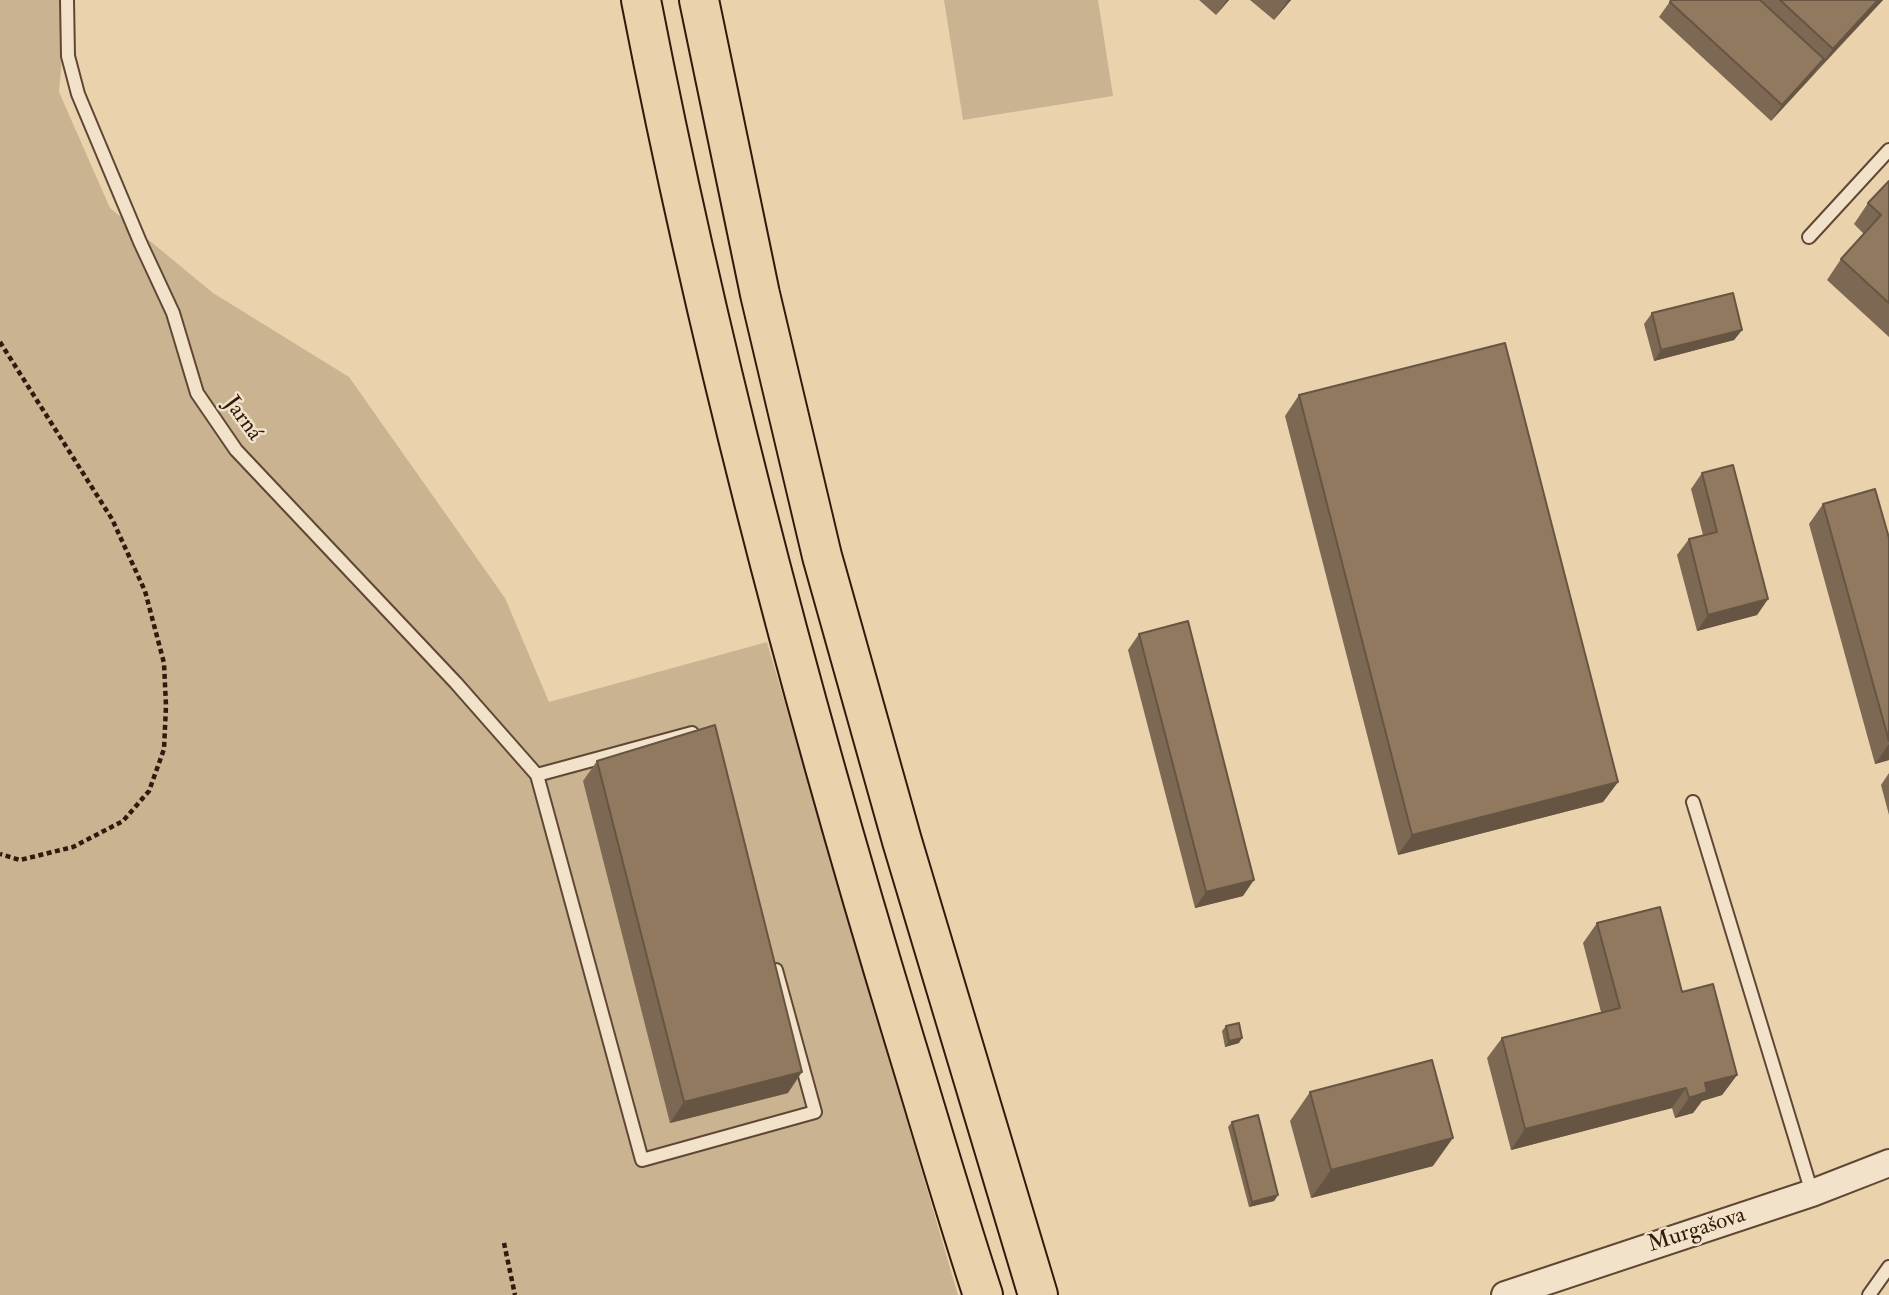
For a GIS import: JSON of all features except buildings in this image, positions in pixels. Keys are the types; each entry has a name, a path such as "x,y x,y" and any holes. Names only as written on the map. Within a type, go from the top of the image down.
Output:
{"highway":[{"path":"642,0 706,305 770,564 849,859 983,1295"},
{"path":"699,0 760,293 822,556 902,841 1038,1295"}],"street":[{"name":"Murgašova","path":"1505,1295 1812,1193 1889,1163"}],"lane":[{"name":"Jarná","path":"67,0 68,56 78,93 134,229 173,313 197,393 236,450 456,683 537,775"},
{"path":"1809,236 1889,150"},
{"path":"710,728 537,775 642,1160 815,1112 771,953"},
{"path":"1693,802 1812,1193"},
{"path":"1869,1295 1889,1267"}],"path":[{"path":"0,342 112,519 145,591 164,663 166,706 164,749 149,791 123,821 74,847 19,860 0,855"},
{"path":"504,1243 515,1295"}],"shaded area":[{"path":"0,0 67,0 59,92 110,208 213,293 349,377 505,598 549,702 767,642 958,1295 0,1295"},
{"path":"944,0 1098,0 1113,96 963,120"}]}
